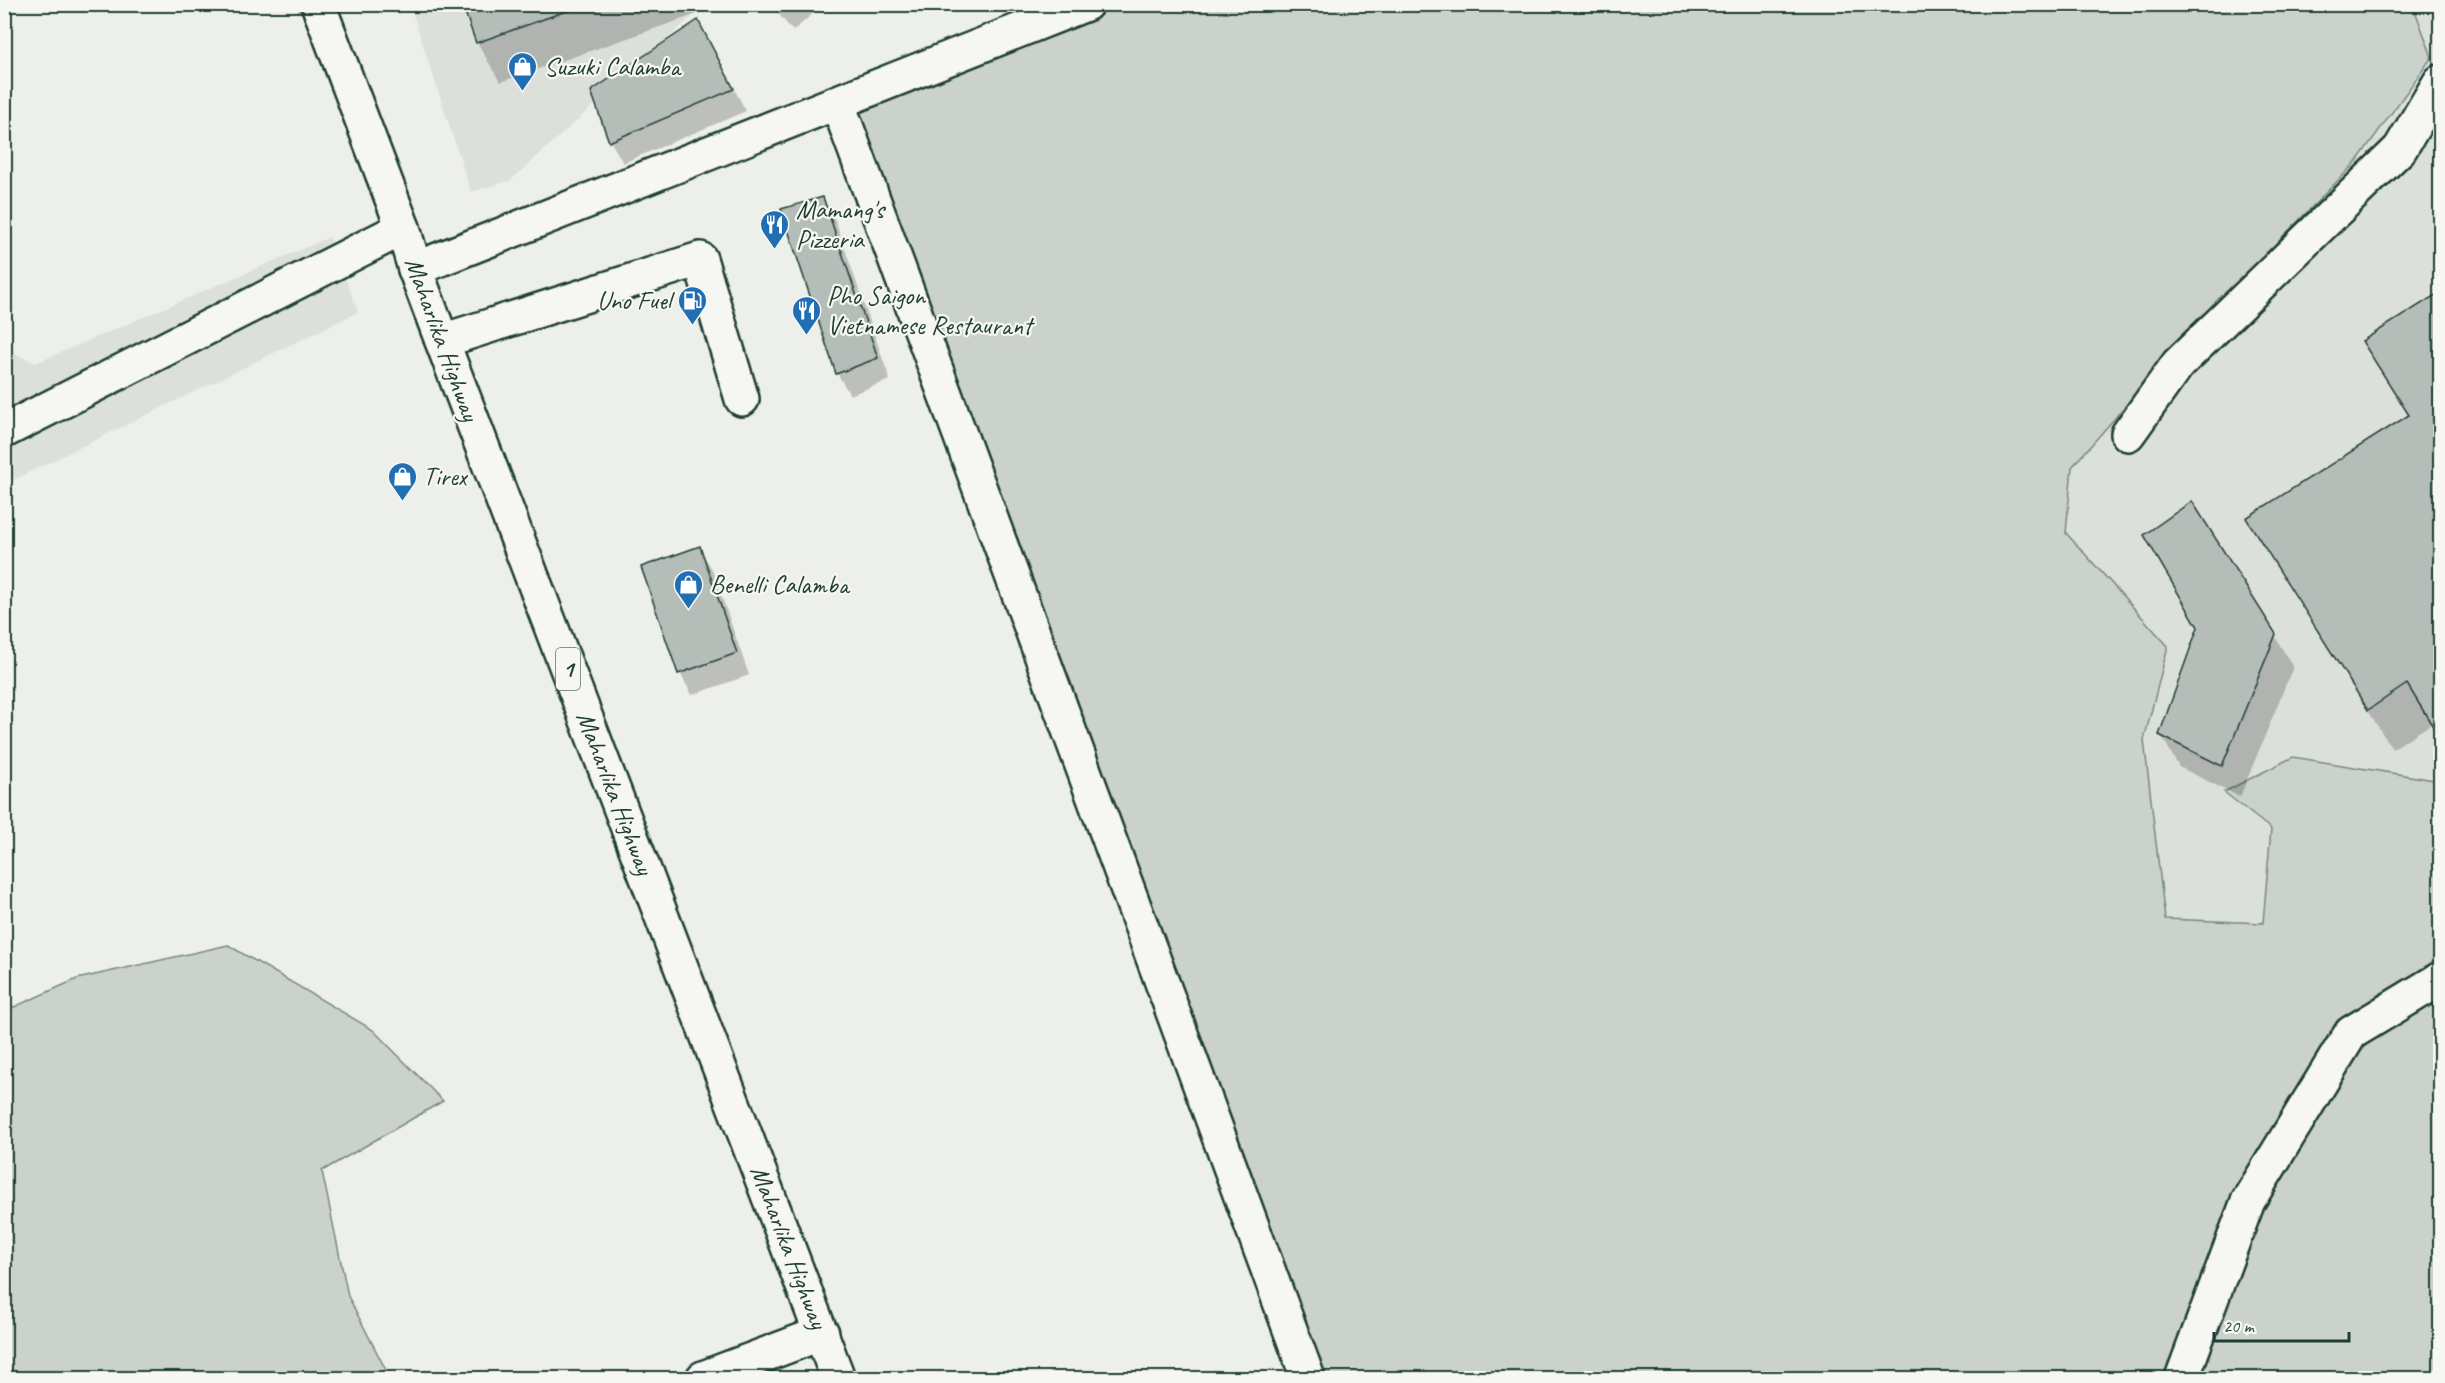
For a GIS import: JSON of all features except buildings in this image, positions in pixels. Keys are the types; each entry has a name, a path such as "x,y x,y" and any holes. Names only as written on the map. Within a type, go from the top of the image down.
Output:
{"main road":[{"name":"Maharlika Highway","path":"318,4 403,228 415,269 442,341 838,1378"},
{"path":"415,269 838,104 1086,4"},
{"path":"2128,434 2178,364 2400,149 2440,82"},
{"path":"838,104 1308,1378"},
{"path":"4,431 403,228"},
{"path":"442,341 699,259 742,399"},
{"path":"2182,1378 2248,1201 2351,1033 2440,979"},
{"path":"703,1378 822,1333"}],"shaded area":[{"name":"Suzuki Calamba","path":"410,5 705,5 511,180 471,192"},
{"path":"1091,5 2413,5 2432,57 2357,161 2197,324 2072,467 2066,533 2168,646 2144,740 2165,919 2263,923 2271,829 2224,792 2293,757 2440,781 2440,1378 1321,1378 846,112"},
{"path":"2413,5 2440,5 2440,781 2294,757 2263,923 2165,919 2066,533 2072,467 2432,57"},
{"path":"330,237 358,312 5,484 5,349 36,363"},
{"path":"228,945 373,1030 443,1101 322,1171 348,1296 390,1378 5,1378 5,1011 77,979"}],"place":[{"name":"Suzuki Calamba","path":"523,92"},
{"name":"Mamang's Pizzeria","path":"775,250"},
{"name":"Uno Fuel","path":"692,326"},
{"name":"Pho Saigon Vietnamese Restaurant","path":"806,336"},
{"name":"Tirex","path":"402,502"},
{"name":"Benelli Calamba","path":"689,610"}]}
